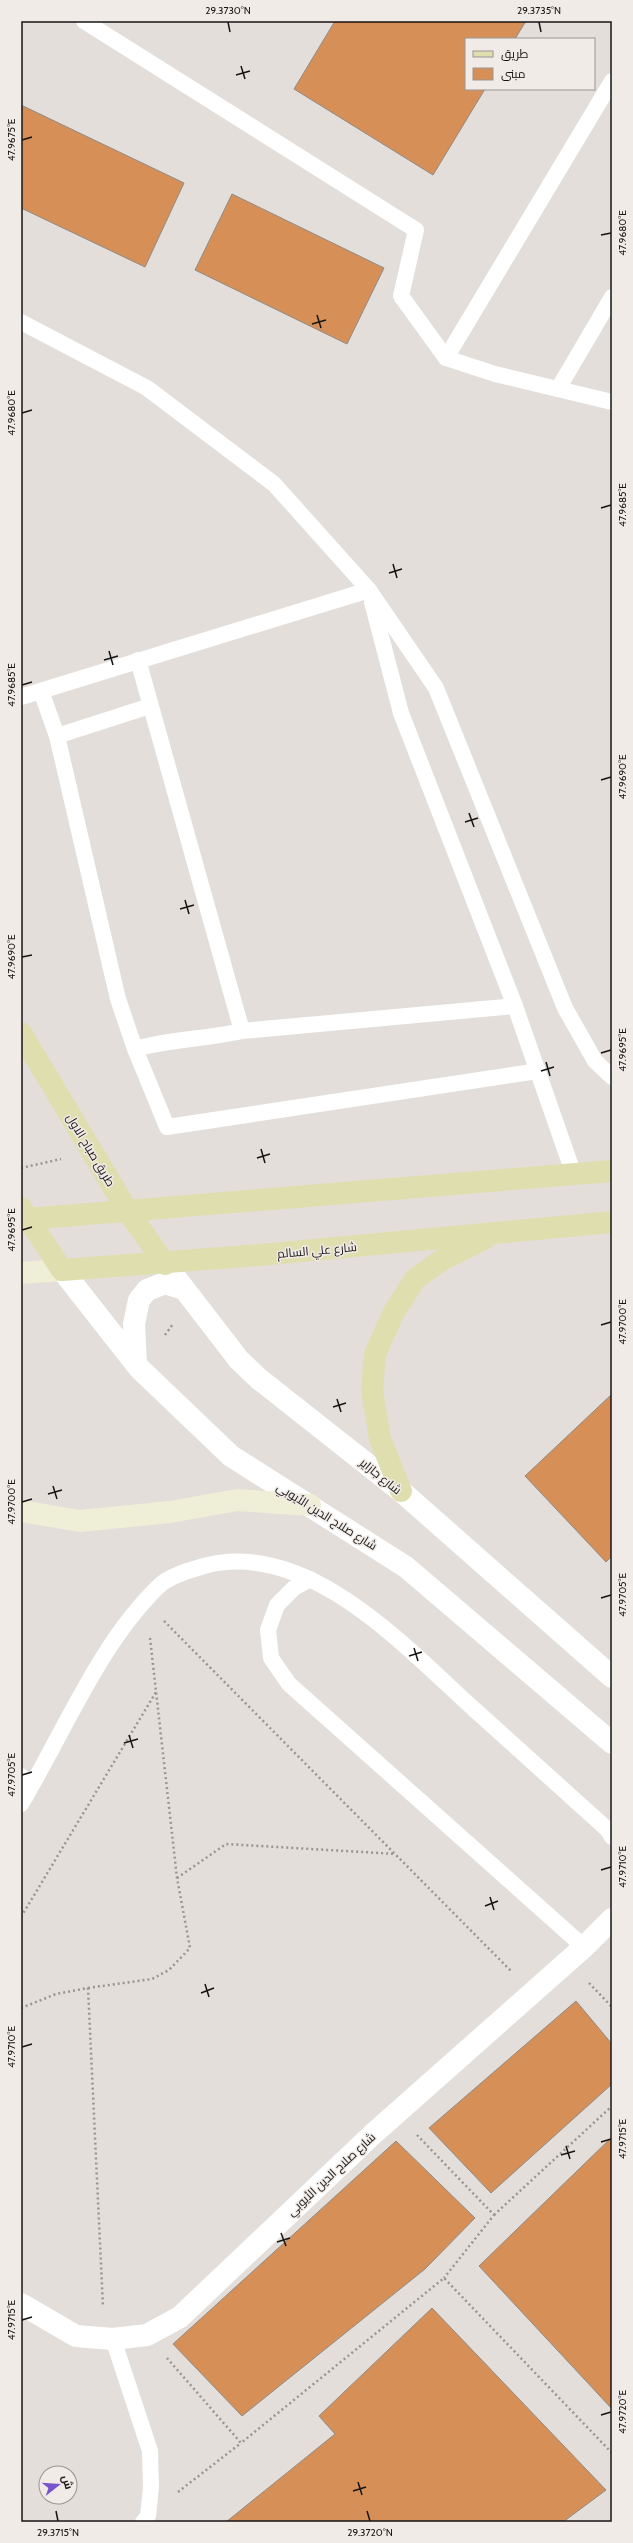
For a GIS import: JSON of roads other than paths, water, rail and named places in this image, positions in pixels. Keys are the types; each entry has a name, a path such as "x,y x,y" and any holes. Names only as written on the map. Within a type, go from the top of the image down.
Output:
{"main road":[{"name":"طريق صباح الاول","path":"21,1033 127,1210 165,1264"},
{"path":"23,1216 127,1210 612,1171"},
{"path":"23,1216 62,1270"},
{"name":"شارع علي السالم","path":"21,1273 165,1264 612,1222"},
{"path":"400,1491 380,1439 372,1390 375,1354 394,1312 415,1279 442,1260 494,1233"},
{"path":"21,1511 80,1521 170,1512 237,1500 310,1505"}],"street":[{"name":"شارع جازاير","path":"165,1264 239,1360 259,1379 400,1491 612,1677"},
{"name":"شارع صلاح الدين الأيوبي","path":"62,1270 136,1364 231,1456 406,1567 612,1742"},
{"path":"136,1364 134,1324 139,1300 147,1290 165,1283 184,1289"},
{"name":"شارع صلاح الدين الأيوبي","path":"21,2304 76,2336 109,2338 146,2335 180,2317 397,2114 584,1947 612,1919"}],"lane":[{"path":"84,21 416,230 401,296 446,358 495,374 612,402"},
{"path":"446,358 612,81"},
{"path":"558,389 612,297"},
{"path":"21,322 147,388 267,480 369,590 436,688 565,1008 595,1061 612,1077"},
{"path":"21,698 138,660 369,590"},
{"path":"369,590 401,712 515,1006 574,1174"},
{"path":"138,660 242,1031"},
{"path":"41,691 57,736 118,999 135,1049 167,1127 538,1071"},
{"path":"57,736 150,706"},
{"path":"135,1049 158,1042 212,1038 242,1031 515,1006"},
{"path":"23,1800 117,1636 161,1584 190,1570 223,1561 262,1563 310,1579 368,1614 608,1830 612,1838"},
{"path":"310,1579 294,1588 277,1605 268,1630 271,1658 289,1684 584,1947"},
{"path":"21,1776 23,1800"},
{"path":"109,2338 150,2451 151,2487 145,2519"}]}
